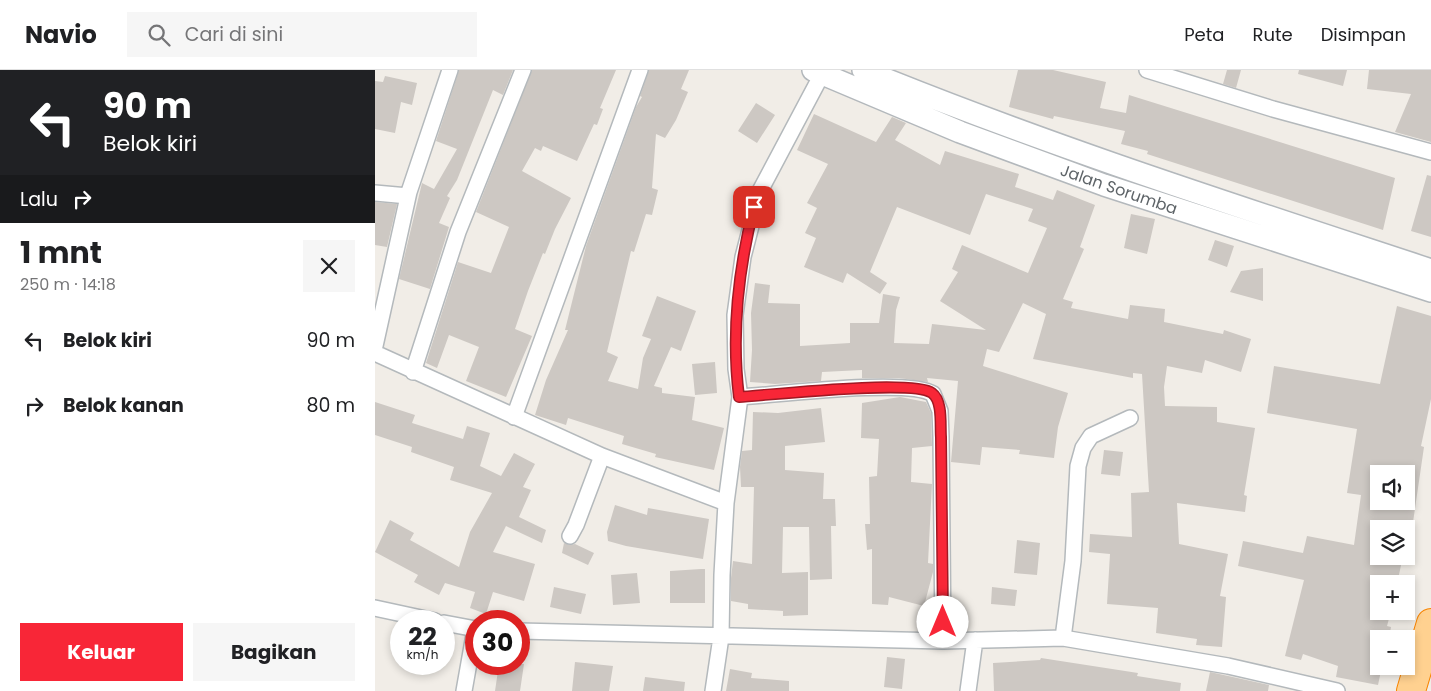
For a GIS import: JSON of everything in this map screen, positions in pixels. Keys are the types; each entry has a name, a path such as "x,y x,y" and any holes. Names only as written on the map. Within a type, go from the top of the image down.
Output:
{"highway":[{"path":"1411,691 1431,623"}],"street":[{"path":"375,346 408,196 451,70"},
{"path":"413,372 458,232 523,70"},
{"path":"514,417 640,70"},
{"name":"Jalan Sorumba","path":"863,70 949,105 1087,156 1431,270"},
{"path":"1147,70 1273,109 1431,152"},
{"path":"713,691 721,637 726,502 739,397 736,369 735,316 749,228 760,191 818,72"},
{"name":"Jalan Sorumba","path":"818,72 960,132 1104,185 1431,291"},
{"path":"375,193 408,196"},
{"path":"375,353 413,372 602,456 726,502"},
{"path":"739,397 856,388 929,391 937,398 941,437 943,642"},
{"path":"1063,638 1073,561 1078,466 1083,448 1091,436 1130,418"},
{"path":"570,536 602,456"},
{"path":"375,608 390,611"},
{"path":"530,631 943,642 1063,638 1229,666 1337,691"},
{"path":"969,691 975,640"},
{"path":"464,691 467,675"}],"building":[{"path":"459,70 513,70 503,95 493,90 457,180 447,196 450,198 439,223 449,227 430,289 399,279 422,183 434,189 457,149 436,141"},
{"path":"532,70 616,70 600,108 603,109 597,125 594,124 577,161 543,146 541,151 535,148 522,171 571,198 545,254 543,253 515,329 532,336 506,397 466,381 479,347 449,335 437,368 426,363 458,262 491,273 509,227 476,212"},
{"path":"649,70 689,70 681,89 688,92 676,120 665,138 656,134 652,188 658,190 652,215 646,214 634,252 631,251 607,352 618,357 608,381 638,389 643,358 651,339 642,336 657,296 696,311 681,351 671,347 654,386 662,388 662,393 695,397 692,420 724,428 714,470 655,457 656,454 622,444 624,436 568,418 566,425 535,415 546,380 568,330 565,330 586,246 636,107 642,97 640,96"},
{"path":"1018,70 1053,70 1106,82 1100,108 1126,113 1129,95 1395,178 1383,230 1147,154 1148,151 1121,144 1125,131 1054,116 1053,119 1009,107"},
{"path":"1227,70 1241,70 1236,88 1223,84"},
{"path":"1299,70 1347,70 1343,86 1298,74"},
{"path":"1369,70 1431,70 1431,142 1395,132 1411,94 1367,89"},
{"path":"385,76 417,83 412,105 401,102 395,133 375,129 375,81 383,82"},
{"path":"756,103 775,115 757,143 738,131"},
{"path":"814,114 876,142 892,117 906,123 895,140 940,165 945,151 1019,174 1015,187 1053,200 1057,190 1095,205 1080,247 1084,249 1063,299 1073,302 1071,308 1128,319 1130,305 1165,309 1164,322 1223,334 1224,330 1251,339 1241,372 1205,360 1202,373 1167,366 1164,387 1165,406 1217,407 1217,422 1255,428 1244,495 1247,496 1245,512 1177,503 1179,544 1228,554 1220,596 1226,597 1222,647 1196,645 1197,639 1156,633 1158,608 1107,604 1110,554 1089,552 1090,534 1132,537 1131,493 1149,492 1142,374 1133,373 1133,378 1033,359 1046,314 1023,303 999,352 987,349 983,366 1068,393 1058,427 1054,458 1019,454 1020,450 982,447 980,465 951,462 958,381 927,378 928,382 899,378 862,378 862,370 822,372 821,381 775,384 750,382 752,350 751,313 755,283 770,285 768,303 800,304 800,346 850,343 850,323 879,323 883,294 900,297 896,310 894,343 929,344 932,324 986,330 940,301 958,272 952,269 962,245 1028,273 1047,228 1028,221 1033,209 986,194 970,235 897,207 870,272 887,283 880,294 847,273 843,283 804,267 816,238 805,233 817,208 807,203 828,164 797,150"},
{"path":"1427,175 1431,176 1431,237 1411,231"},
{"path":"375,202 397,204 387,247 375,245"},
{"path":"1131,214 1155,219 1147,254 1124,248"},
{"path":"1215,240 1234,246 1227,267 1208,260"},
{"path":"1263,268 1263,301 1230,292 1241,271"},
{"path":"1397,306 1431,316 1431,399 1421,446 1424,447 1415,508 1415,465 1370,465 1370,510 1415,510 1413,520 1370,520 1370,565 1401,565 1399,575 1370,575 1370,620 1389,620 1387,626 1391,627 1390,630 1370,630 1370,675 1380,675 1378,685 1336,677 1338,666 1303,654 1301,660 1285,656 1304,580 1238,566 1243,541 1303,553 1307,536 1354,545 1361,495 1347,493 1357,429 1267,413 1274,366 1380,384"},
{"path":"715,362 717,393 695,395 692,364"},
{"path":"900,397 926,402 931,413 932,446 912,448 911,482 932,484 928,563 933,564 933,572 924,606 889,597 888,605 872,604 872,549 867,550 865,524 870,524 869,477 877,476 879,439 861,438 862,403"},
{"path":"375,402 415,415 412,423 463,439 467,426 490,433 480,466 501,476 514,453 535,464 523,487 531,490 519,517 546,530 542,543 506,526 493,552 535,564 524,601 493,592 487,610 475,610 470,608 475,592 445,583 439,595 414,582 418,575 375,552 390,520 414,533 410,540 459,567 470,532 492,493 450,480 454,467 411,452 412,447 375,435"},
{"path":"821,408 825,442 785,446 785,470 824,473 823,499 835,499 836,526 831,526 832,579 810,580 809,527 783,527 782,573 808,572 808,615 783,616 783,611 748,609 748,604 731,601 731,578 733,561 752,564 754,487 741,487 740,467 742,451 752,450 753,412 778,413"},
{"path":"1104,450 1123,452 1120,476 1101,474"},
{"path":"615,505 647,515 648,508 709,519 703,559 626,546 608,541 607,532"},
{"path":"1017,540 1040,543 1037,575 1014,573"},
{"path":"564,543 575,544 594,553 588,565 562,553"},
{"path":"705,569 705,603 670,603 670,571"},
{"path":"637,573 640,603 613,605 611,575"},
{"path":"554,587 586,594 581,614 550,607"},
{"path":"992,587 1017,590 1015,606 991,604"},
{"path":"887,657 905,659 902,689 884,687"},
{"path":"1041,658 1138,673 1137,676 1181,683 1180,691 994,691 993,663 1040,660"},
{"path":"575,662 613,666 609,691 572,691"},
{"path":"730,669 752,673 751,678 789,681 789,691 726,691"},
{"path":"1210,672 1269,685 1268,691 1206,691"},
{"path":"497,675 522,675 520,691 495,691"},
{"path":"645,677 685,682 684,691 643,691"}],"route":[{"path":"754,207 743,257 735,316 736,369 739,397 785,395 856,388 929,391 937,398 941,437 943,622"}]}
